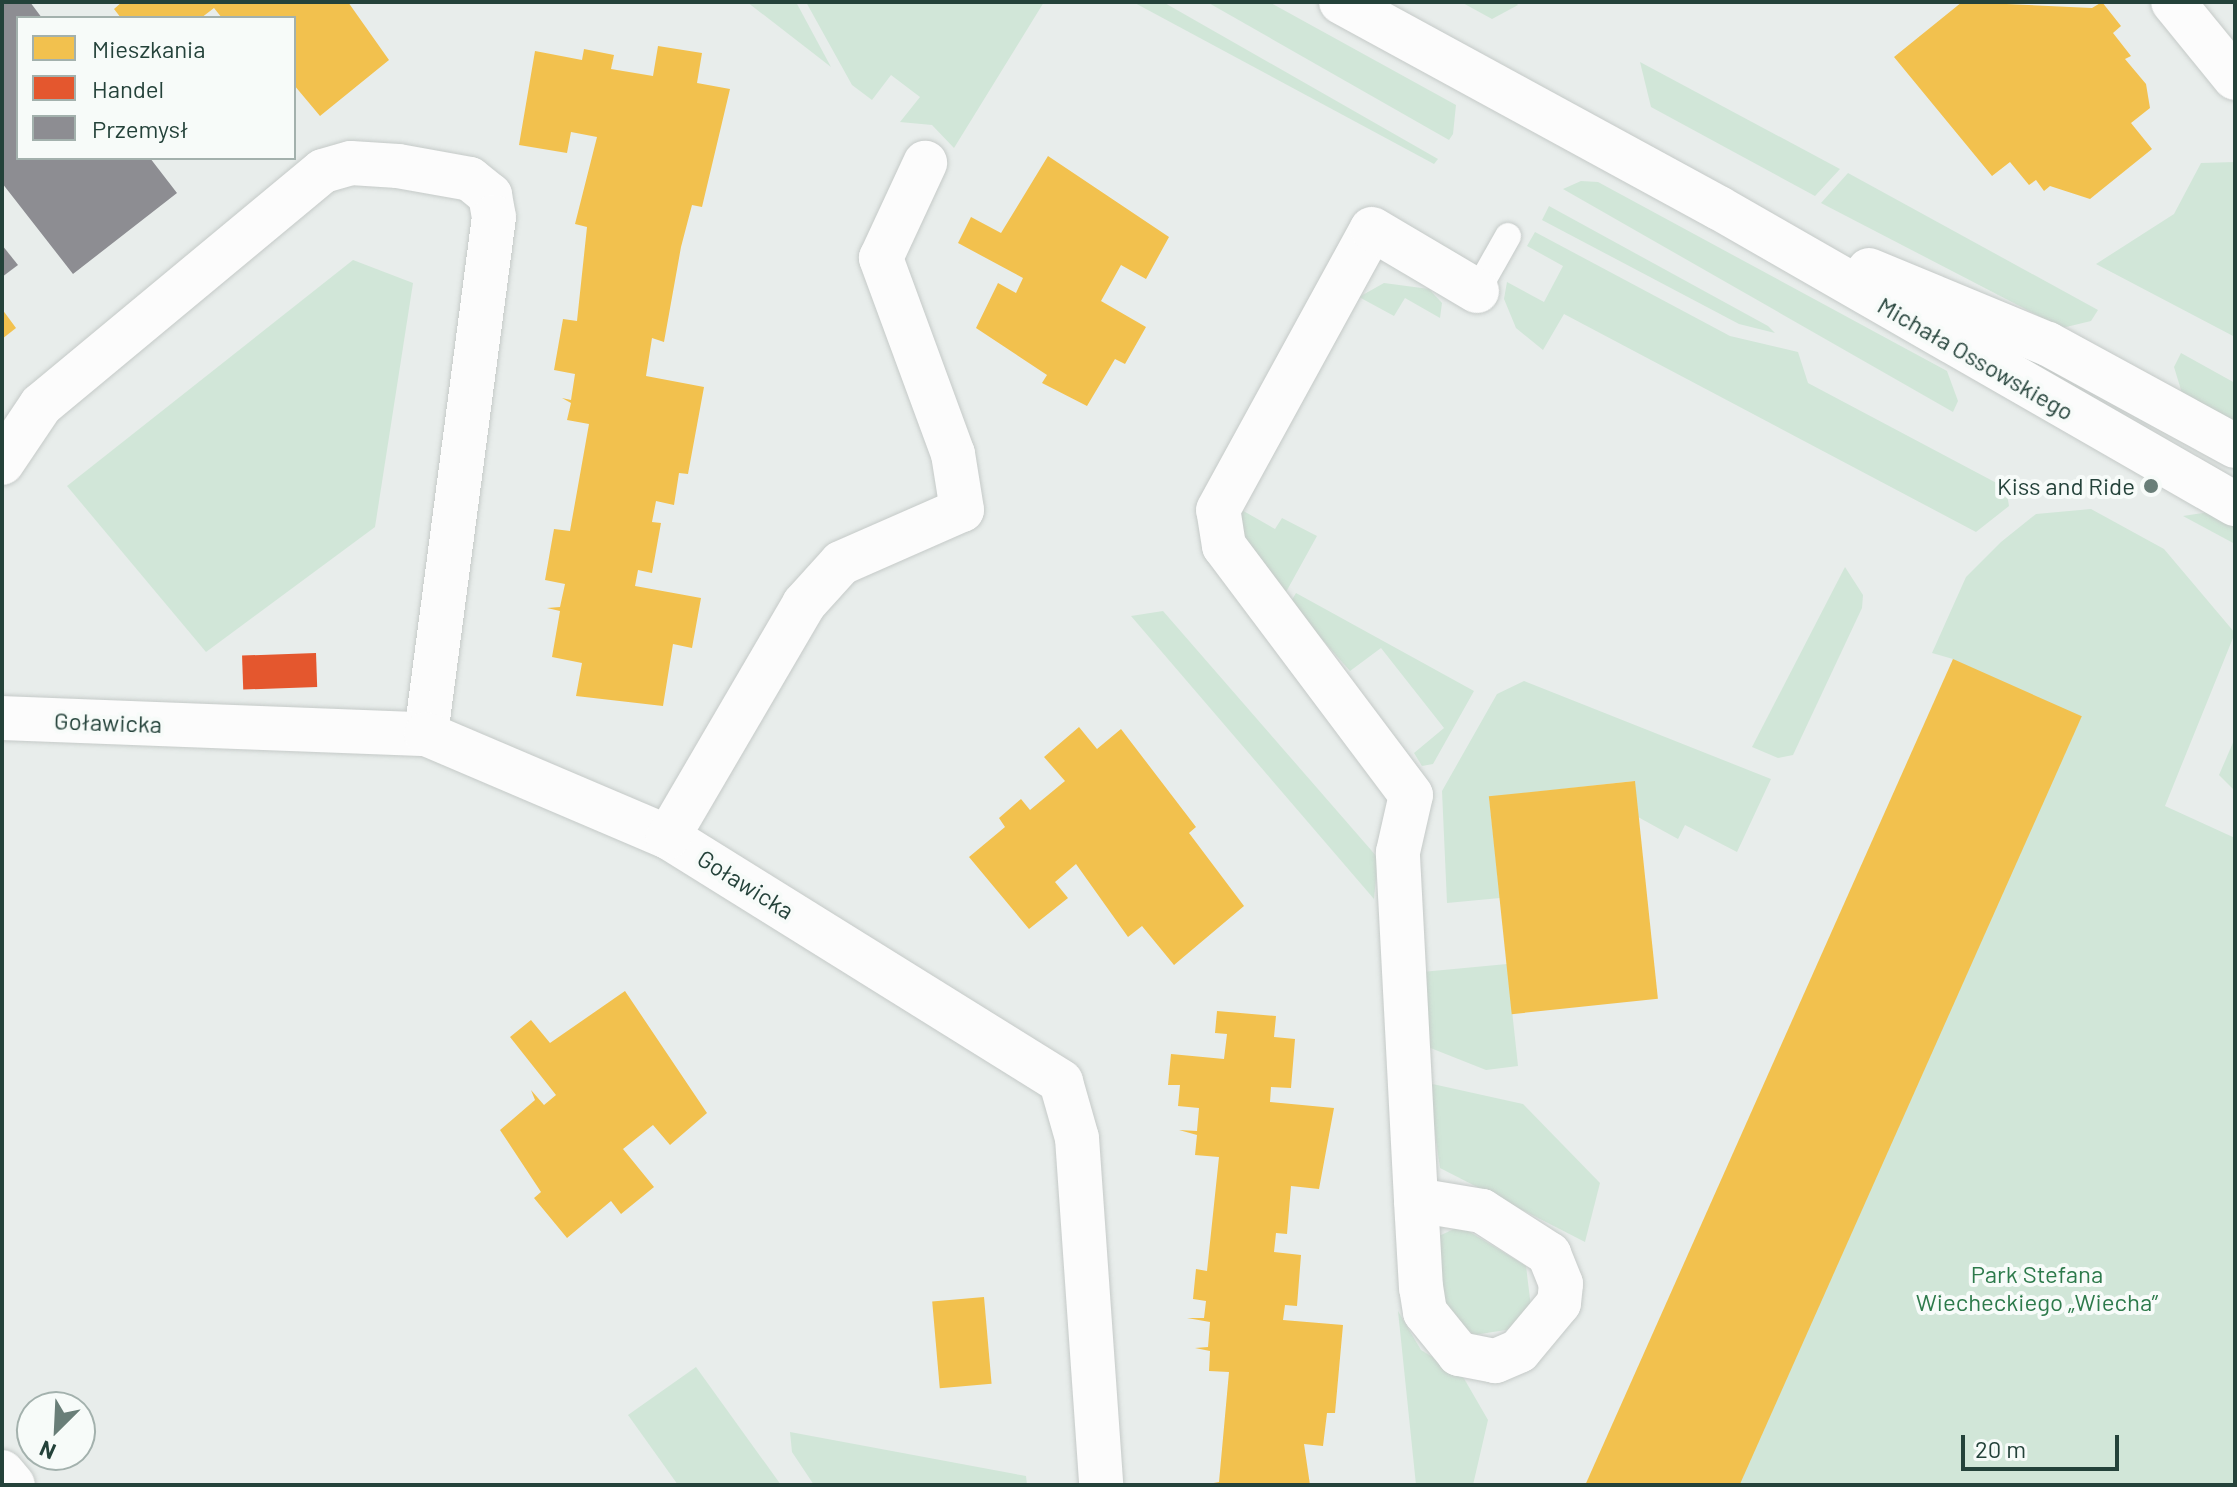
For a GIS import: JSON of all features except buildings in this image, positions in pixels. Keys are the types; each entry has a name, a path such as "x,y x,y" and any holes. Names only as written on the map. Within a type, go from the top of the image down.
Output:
{"street":[{"name":"Michała Ossowskiego","path":"1341,2 1719,208 2235,504"},
{"path":"2173,2 2235,78"},
{"path":"2,463 41,405 323,171 351,163 398,166 470,179 490,195 494,217 426,734"},
{"path":"668,837 804,604 841,563 962,510 953,454 881,258 925,163"},
{"name":"Michała Ossowskiego","path":"1719,208 2048,344 2235,446"},
{"path":"1416,1200 1398,852 1411,795 1224,546 1217,519 1372,229 1477,291"},
{"name":"Goławicka","path":"2,718 426,734 668,837 1061,1082 1077,1138 1101,1485"},
{"path":"2,1472 13,1485"}],"lane":[{"path":"1477,291 1508,236"}],"green space":[{"path":"747,2 796,2 831,67"},
{"path":"806,2 1044,2 954,148 932,125 900,122 920,97 891,75 872,100 852,85"},
{"path":"1133,2 1163,2 1438,159 1434,164"},
{"path":"1207,2 1269,2 1456,105 1453,134 1449,140"},
{"path":"1461,2 1515,2 1518,5 1492,19"},
{"path":"1640,62 1840,169 1815,196 1651,107"},
{"path":"2235,162 2235,337 2096,264 2174,214 2201,163"},
{"path":"1848,173 2098,310 2091,321 2062,328 1821,203"},
{"path":"1581,181 1598,182 1947,371 1958,401 1953,412 1563,189"},
{"path":"1549,206 1768,326 1775,333 1739,324 1542,220"},
{"path":"1535,232 1730,336 1798,352 1808,383 2006,488 2009,506 1976,532 1564,314 1543,350 1516,328 1504,299 1507,282 1544,302 1563,266 1527,246"},
{"path":"353,260 413,283 375,527 206,652 67,486"},
{"path":"1384,283 1429,289 1442,303 1440,318 1405,298 1394,316 1359,297"},
{"path":"2181,353 2235,383 2235,425 2182,393 2174,367"},
{"path":"1240,509 1275,529 1282,518 1317,536 1286,592 1248,551 1236,518"},
{"name":"Park Stefana Wiecheckiego „Wiecha”","path":"2091,509 2164,549 2235,633 2165,806 2235,838 2235,1485 1684,1485 1953,659 1932,653 1966,577 2001,542 2036,514"},
{"path":"2209,512 2235,527 2235,544 2183,516"},
{"path":"1845,567 1863,595 1862,608 1793,755 1778,758 1752,747"},
{"path":"1296,593 1474,691 1433,764 1422,766 1414,753 1444,728 1381,648 1350,671 1290,603"},
{"path":"1163,611 1378,858 1374,899 1131,616"},
{"path":"1524,681 1771,779 1737,852 1685,825 1678,839 1638,817 1634,781 1489,797 1500,898 1447,903 1442,791 1497,694"},
{"path":"2235,738 2235,791 2219,775"},
{"path":"1507,964 1518,1066 1486,1070 1428,1047 1422,972"},
{"path":"1428,1083 1523,1104 1600,1183 1585,1242 1440,1168"},
{"path":"1460,1226 1526,1266 1531,1307 1518,1328 1474,1335 1444,1309 1437,1237"},
{"path":"1398,1311 1421,1350 1462,1375 1488,1420 1473,1485 1416,1485"},
{"path":"696,1367 781,1485 678,1485 628,1415"},
{"path":"790,1432 1026,1476 1027,1485 814,1485 792,1452"}],"place":[{"name":"Kiss and Ride","path":"2151,486"}]}
